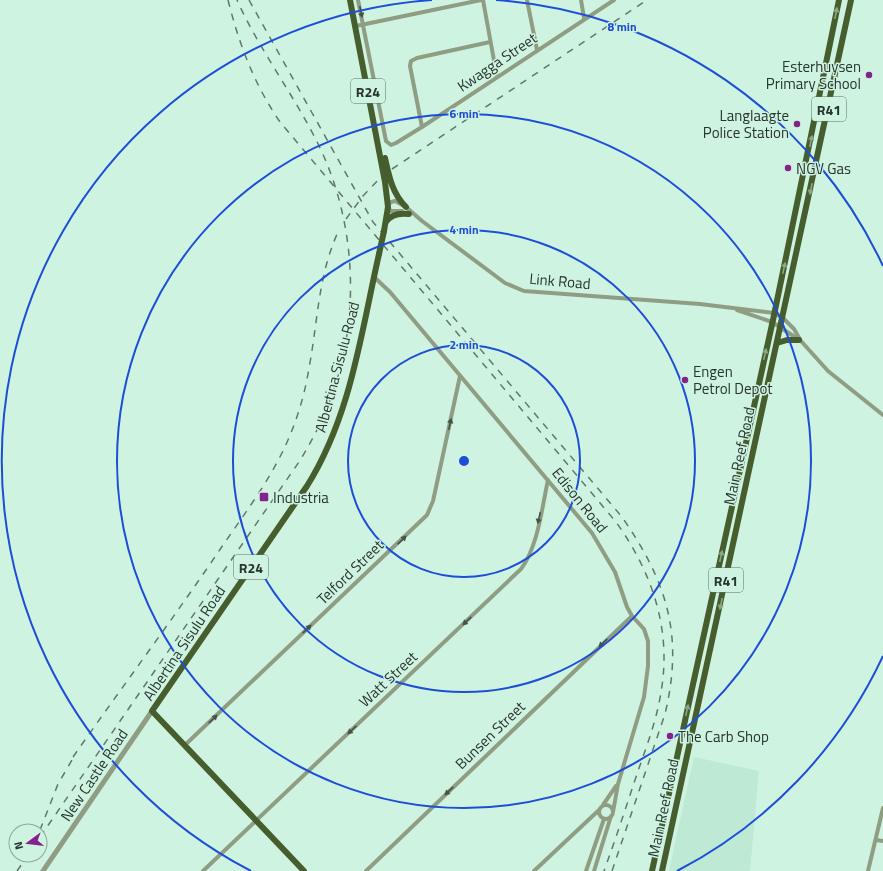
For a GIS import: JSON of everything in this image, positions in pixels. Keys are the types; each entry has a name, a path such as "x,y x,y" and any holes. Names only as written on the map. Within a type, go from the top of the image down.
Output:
{"main road":[{"name":"Albertina Sisulu Road","path":"304,871 152,712 321,463 336,431 343,407 374,277 388,206 386,182 350,0"},
{"name":"Main Reef Road","path":"652,871 774,313 839,0"},
{"name":"Main Reef Road","path":"662,871 830,105 851,0"},
{"path":"824,77 835,80"},
{"path":"818,102 830,105"},
{"path":"375,129 393,188 406,207"},
{"path":"385,223 390,217 401,214 409,214"},
{"path":"777,343 787,340 800,340"},
{"path":"724,540 734,542"},
{"path":"675,764 686,766"}],"street":[{"path":"358,0 363,24"},
{"path":"356,26 482,0 497,77"},
{"path":"527,0 537,50"},
{"path":"581,0 584,18"},
{"name":"Kwagga Street","path":"363,24 386,140 389,144 394,144 422,127 584,18 614,0"},
{"path":"422,127 410,66 411,61 417,58 490,42"},
{"path":"406,207 395,201 391,202 388,206 391,211 409,214 422,221"},
{"name":"Link Road","path":"406,207 422,221 506,283 524,290 700,304 774,313"},
{"name":"Edison Road","path":"374,277 390,292 548,480 603,549 615,572 632,616 640,624 646,634 648,666 641,709 618,784 607,834 594,871"},
{"name":"Link Road","path":"736,309 772,322 800,340"},
{"path":"774,313 783,318 794,329 800,340 837,379 883,414"},
{"name":"Telford Street","path":"185,746 427,515 433,501 460,376"},
{"name":"Watt Street","path":"203,871 521,569 526,562 533,545 548,480"},
{"name":"Bunsen Street","path":"366,871 632,616"},
{"name":"New Castle Road","path":"43,871 152,712"},
{"name":"Edison Road","path":"534,871 603,805 618,784"},
{"path":"589,818 603,818 612,814 610,806 603,805"},
{"path":"868,871 883,808"},
{"path":"598,810 603,818 607,834"},
{"path":"586,871 603,818"},
{"path":"876,840 883,842"}],"shaded area":[{"path":"694,757 759,771 750,871 669,871"}],"railway":[{"path":"228,0 248,63 262,93 280,122 616,522 629,541 649,581 656,602 664,646 664,669 661,692 651,732 604,871"},
{"path":"48,825 301,459 315,434 327,407 343,357 348,325 350,292 349,259 345,226 338,194 327,163 313,134 254,34 237,0"},
{"path":"249,0 373,222 622,517 638,541 660,587 668,610 672,634 673,659 670,686 665,714 612,871"},
{"path":"392,169 647,0"},
{"path":"346,219 363,196 380,178"},
{"path":"73,757 185,601 274,468 295,423 303,396 323,281 332,247 339,230"},
{"path":"43,823 58,784 72,760"},
{"path":"17,871 22,863"}],"place":[{"name":"Esterhuysen Primary School","path":"869,75"},
{"name":"Langlaagte Police Station","path":"797,124"},
{"name":"NGV Gas","path":"788,168"},
{"name":"Engen Petrol Depot","path":"685,380"},
{"name":"Industria","path":"264,497"},
{"name":"The Carb Shop","path":"670,736"}]}
